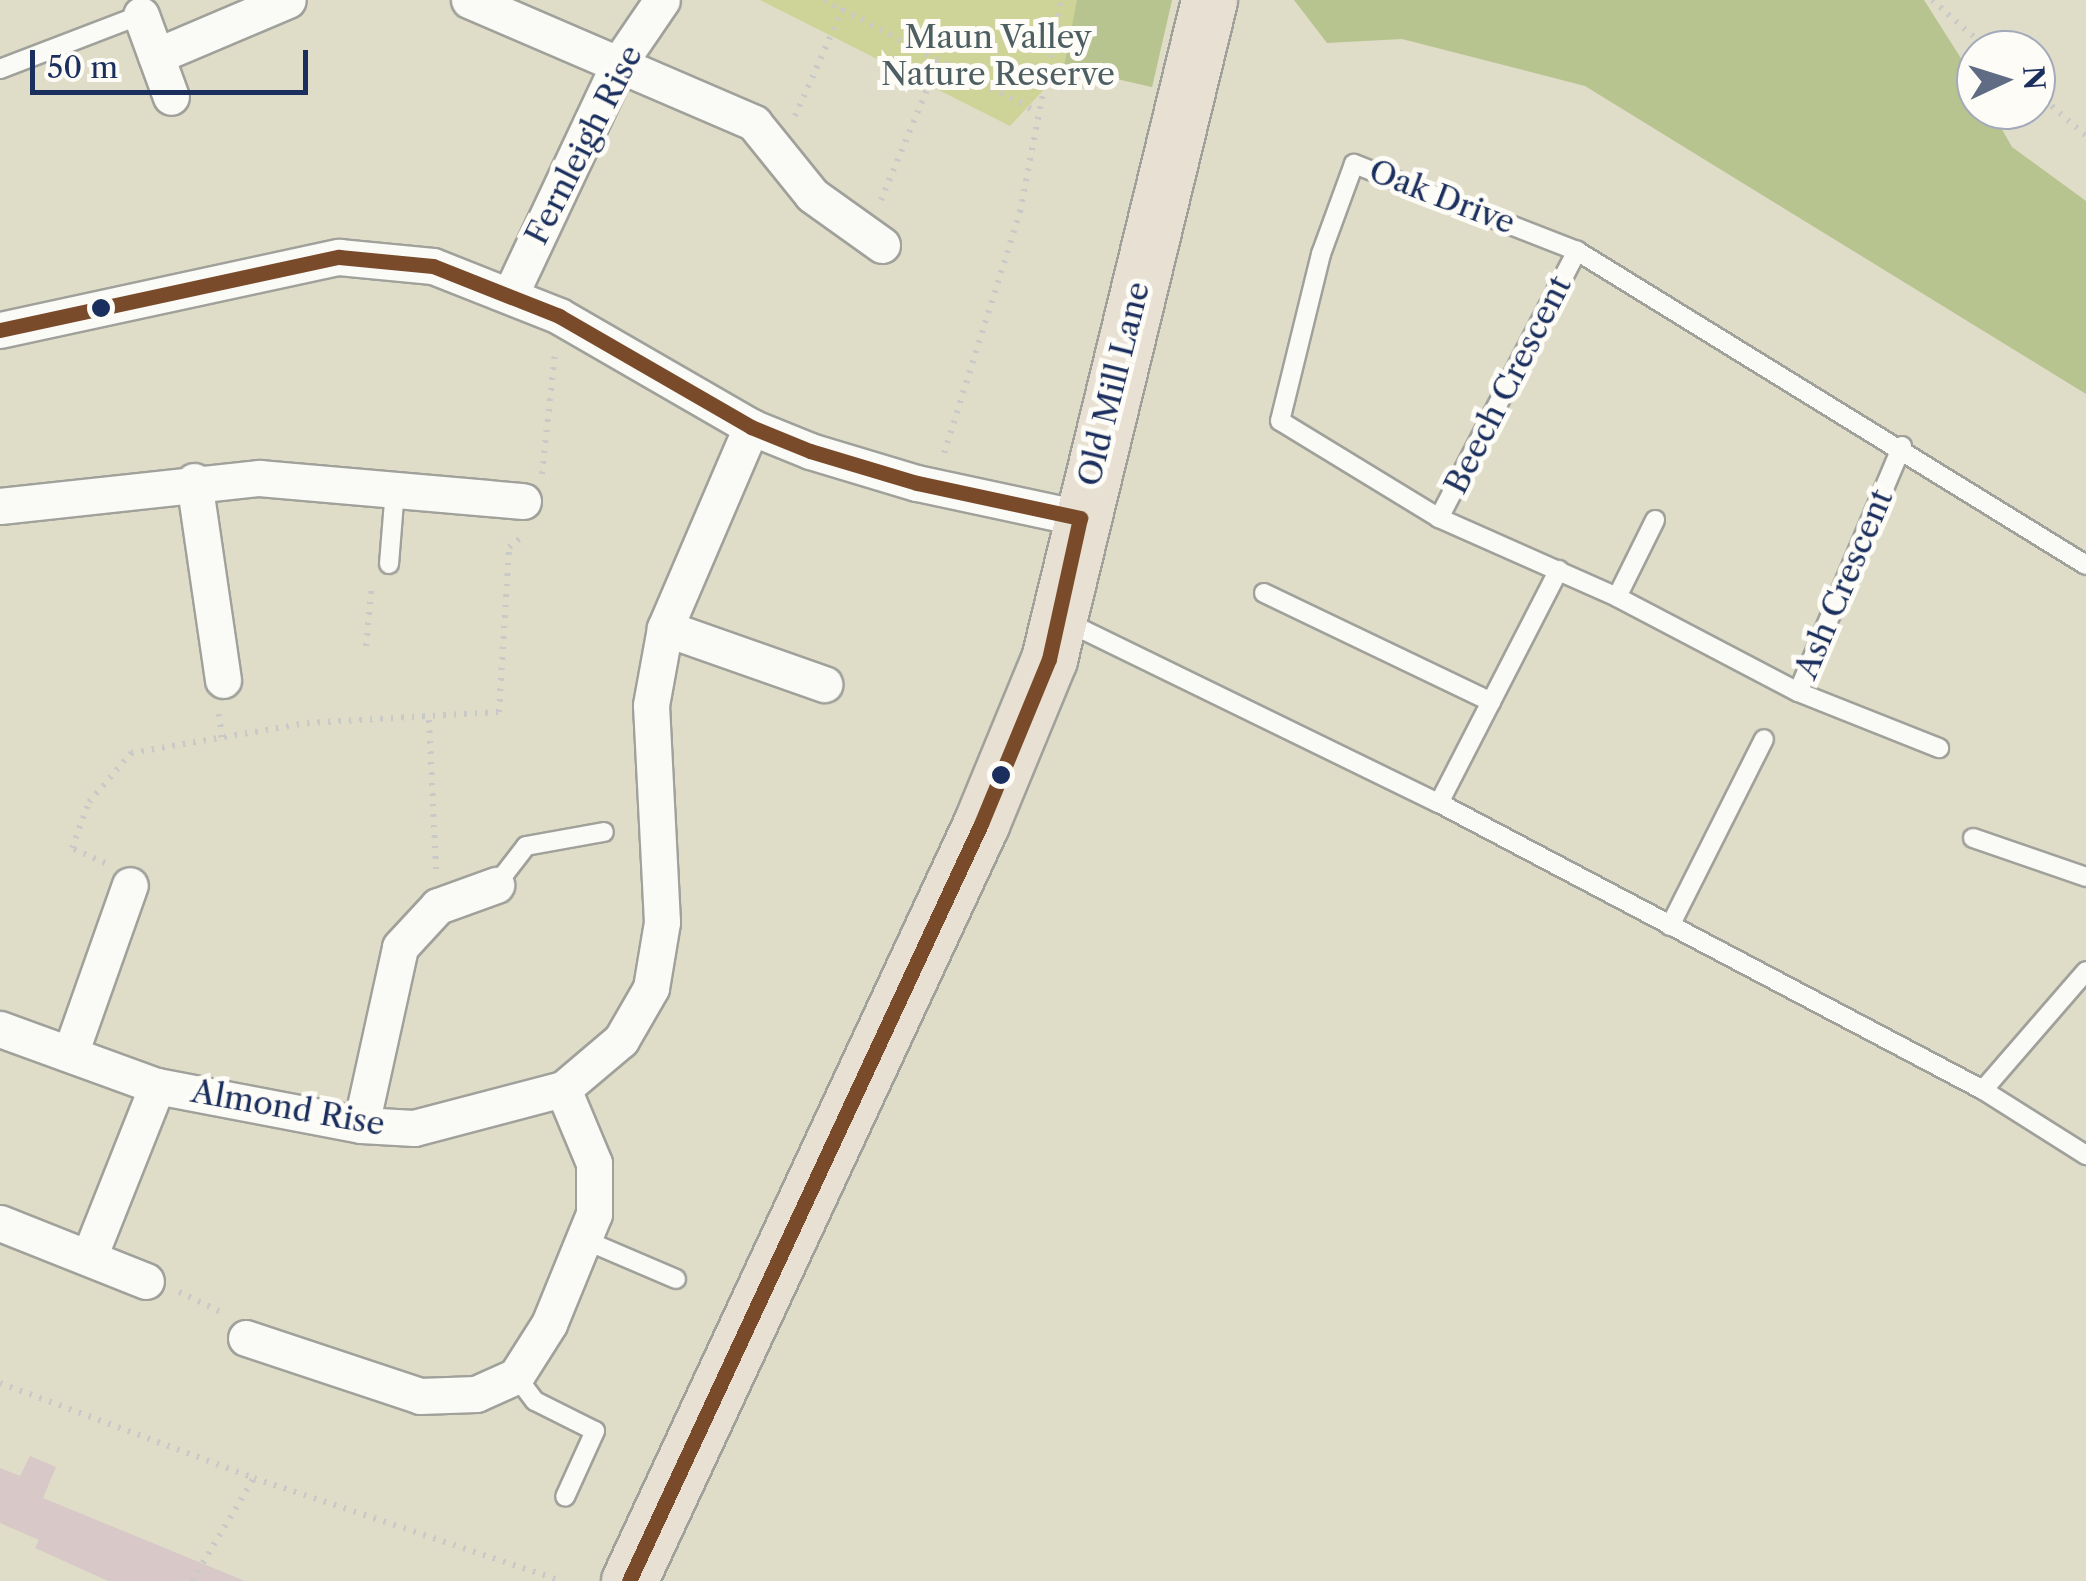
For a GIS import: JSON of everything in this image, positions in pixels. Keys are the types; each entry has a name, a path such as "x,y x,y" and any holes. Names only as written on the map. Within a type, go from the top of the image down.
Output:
{"main road":[{"name":"Old Mill Lane","path":"629,1581 981,824 1049,659 1208,0"}],"street":[{"path":"156,56 288,0"},
{"path":"469,0 754,124 812,195 882,245"},
{"name":"Fernleigh Rise","path":"511,293 619,63 662,0"},
{"path":"141,16 172,97"},
{"path":"0,330 339,258 433,266 511,293 559,316 751,427 934,486 1080,518"},
{"name":"Almond Rise","path":"0,1029 157,1086 361,1125 414,1128 563,1088 622,1040 651,988 662,922 651,706 665,628 751,427"},
{"path":"0,506 194,480 259,478 533,503"},
{"path":"194,480 223,680"},
{"path":"665,628 824,684"},
{"path":"361,1125 400,947 438,906 496,885"},
{"path":"70,1054 126,895"},
{"path":"89,1257 157,1086"},
{"path":"246,1338 420,1396 476,1394 516,1376 549,1324 594,1214 594,1163 563,1088"},
{"path":"0,1223 155,1284"}],"lane":[{"path":"0,69 141,16"},
{"name":"Oak Drive","path":"1798,692 1618,597 1439,518 1280,422 1321,254 1354,164 1576,251 1902,446 2086,565"},
{"name":"Beech Crescent","path":"1439,518 1576,251"},
{"name":"Ash Crescent","path":"1902,446 1798,692 1939,748"},
{"path":"389,564 394,490"},
{"path":"1618,597 1655,520"},
{"path":"1439,804 1559,570"},
{"path":"1264,594 1490,702"},
{"path":"1059,618 1439,804 1983,1090 2086,1155"},
{"path":"1670,926 1764,739"},
{"path":"496,885 526,846 604,832"},
{"path":"1973,838 2086,877"},
{"path":"1983,1090 2086,971"},
{"path":"585,1240 676,1280"},
{"path":"516,1376 535,1401 595,1431 564,1497"}],"path":[{"path":"824,0 1037,112"},
{"path":"934,486 1020,212 1061,0"},
{"path":"1932,0 1966,30"},
{"path":"804,102 844,8"},
{"path":"882,200 940,58"},
{"path":"2056,110 2086,136"},
{"path":"126,895 104,859 72,848 89,802 131,753 306,724 430,720 499,712 509,547 533,503 559,316"},
{"path":"366,646 374,562 389,564"},
{"path":"430,720 438,906"},
{"path":"155,1284 217,1305"},
{"path":"0,1383 254,1478 560,1581"},
{"path":"192,1581 254,1478"}],"green space":[{"name":"Maun Valley Nature Reserve","path":"760,0 1172,0 1152,87 1065,67 1010,126"},
{"path":"1077,0 1172,0 1152,87 1064,67"},
{"path":"1294,0 1924,0 1956,50 1956,130 2002,130 2012,147 2086,201 2086,394 1585,86 1402,39 1327,43"}],"building":[{"path":"30,1456 56,1467 43,1498 245,1581 108,1581 35,1548 39,1540 0,1523 0,1468 20,1476"}],"transit line":[{"path":"0,330 339,257 433,266 559,316 751,427 810,451 917,483 1080,518"},
{"path":"629,1581 981,824 1049,659 1080,518"}]}
